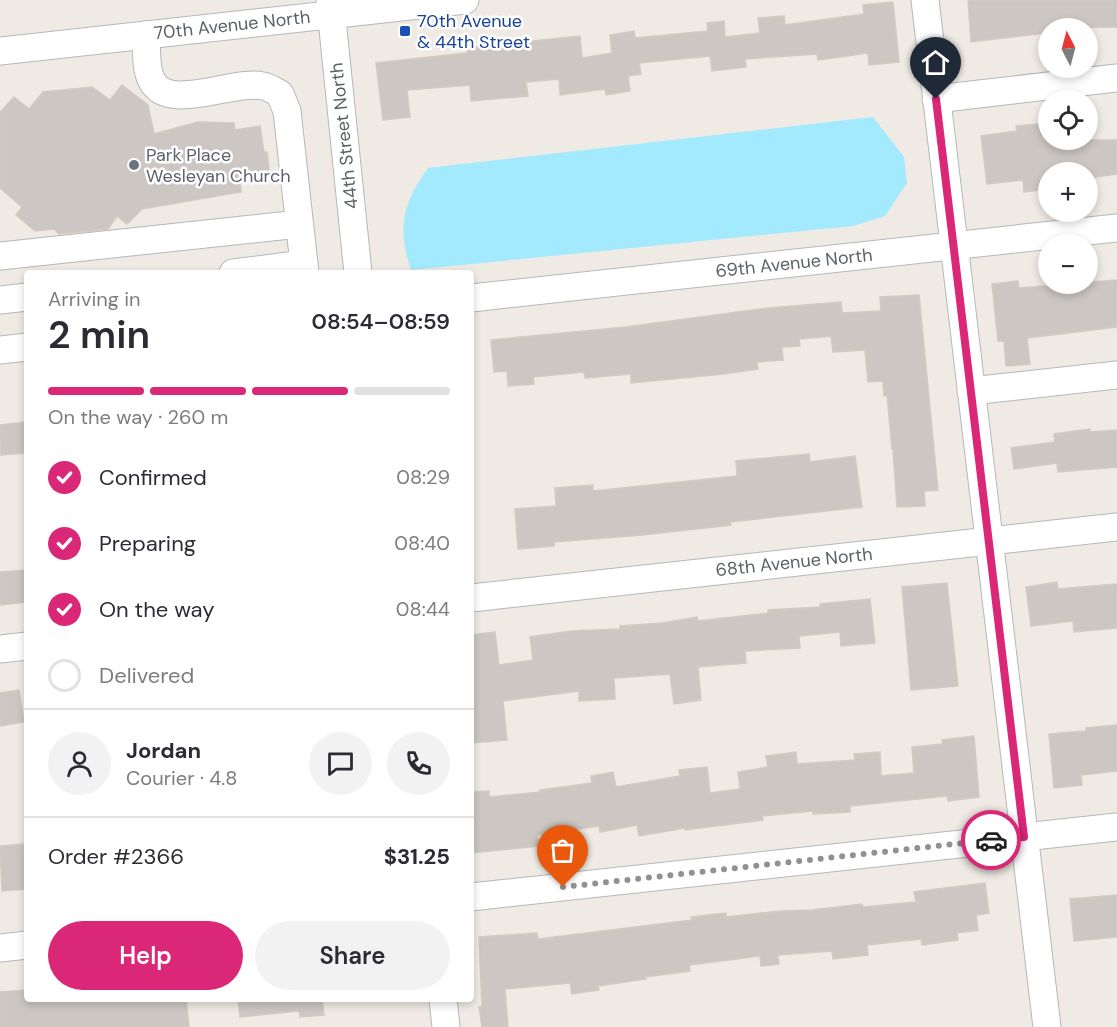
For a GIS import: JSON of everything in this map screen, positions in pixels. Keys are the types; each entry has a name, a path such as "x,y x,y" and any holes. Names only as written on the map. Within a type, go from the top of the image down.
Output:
{"street":[{"name":"70th Avenue North","path":"0,51 146,35 331,7 465,0"},
{"path":"925,0 1047,1027"},
{"name":"44th Street North","path":"331,7 358,270"},
{"path":"146,35 152,81 162,92 175,96 238,86 263,86 280,94 287,111 304,269 286,270"},
{"path":"936,99 1117,78"},
{"path":"0,256 299,224"},
{"name":"69th Avenue North","path":"474,298 1117,228"},
{"path":"0,300 24,297"},
{"path":"0,350 24,347"},
{"path":"971,391 1117,375"},
{"name":"68th Avenue North","path":"474,598 1117,527"},
{"path":"0,649 24,646"},
{"path":"474,897 1117,827"},
{"path":"0,948 24,945"},
{"path":"443,1002 446,1027"}],"water":[{"path":"873,117 904,157 907,183 885,216 853,226 411,270 404,241 404,217 412,193 428,168"}],"building":[{"path":"968,0 1117,0 1117,27 1098,27 1098,18 1038,18 1038,34 971,42"},
{"path":"893,2 899,62 869,65 868,53 818,60 817,54 745,59 746,67 712,71 710,56 639,63 641,74 628,76 630,91 606,95 605,89 560,95 559,79 526,82 528,96 471,101 470,85 407,90 410,117 383,120 376,63 467,53 466,48 580,36 582,58 612,53 610,35 634,31 635,38 708,31 707,23 724,21 725,37 760,33 758,18 784,16 785,25 864,14 863,5"},
{"name":"Park Place Wesleyan Church","path":"122,85 148,105 154,134 198,122 234,123 235,130 260,126 264,152 267,152 270,177 240,181 241,192 142,209 127,224 117,216 108,229 59,234 54,229 35,231 16,215 22,207 0,188 0,112 14,97 29,109 43,92 92,87 110,100"},
{"path":"1038,124 1038,150 1098,150 1098,140 1117,140 1117,174 1098,177 1098,162 1038,162 1038,190 1024,192 1023,180 987,184 981,136 1017,131 1016,126"},
{"path":"1117,280 1117,327 1027,338 1030,364 1006,366 1004,341 998,341 992,284 1018,281 1019,288 1038,286 1038,294 1098,294 1098,282"},
{"path":"919,295 938,490 924,491 925,506 897,507 887,395 884,396 883,381 868,382 865,350 833,352 831,336 799,339 800,346 782,347 783,360 757,362 758,369 723,374 631,383 631,374 585,378 584,372 533,377 534,384 508,386 507,371 494,372 491,340 626,327 768,308 841,302 842,313 881,311 880,297"},
{"path":"24,422 24,453 1,455 0,425"},
{"path":"1090,429 1090,432 1117,430 1117,467 1058,472 1057,463 1014,469 1011,448 1055,442 1054,434"},
{"path":"809,454 810,462 855,456 862,507 730,522 731,525 554,542 554,546 518,549 515,509 556,506 555,488 593,485 593,491 737,476 736,461"},
{"path":"24,570 24,602 0,605 0,572"},
{"path":"1057,582 1058,589 1117,584 1117,628 1074,632 1073,621 1031,626 1026,587"},
{"path":"947,583 958,686 911,690 902,587"},
{"path":"870,599 875,643 841,646 840,632 799,636 800,648 745,651 746,663 698,667 701,700 674,704 670,674 614,678 615,699 579,701 579,691 503,701 507,740 474,743 474,635 495,632 499,665 533,660 530,637 572,631 620,629 620,626 662,623 697,617 698,621 768,613 768,610 820,607 820,604"},
{"path":"19,690 24,722 0,726 0,693"},
{"path":"1117,725 1117,771 1081,775 1082,785 1054,788 1049,734 1086,731 1086,728"},
{"path":"974,736 979,797 948,801 947,796 850,806 850,812 813,814 813,811 762,816 763,820 685,830 685,828 639,836 637,825 600,832 599,826 537,835 539,846 474,853 474,792 489,791 489,797 541,792 540,790 592,783 591,776 613,772 616,787 680,776 679,770 707,767 710,793 740,789 738,772 768,767 766,756 796,752 797,764 855,760 854,754 880,752 881,776 914,773 912,747 943,744 942,740"},
{"path":"24,844 24,889 2,891 0,846"},
{"path":"985,883 989,913 976,915 978,930 957,933 958,940 922,945 921,939 867,945 868,955 833,959 832,951 778,955 779,964 761,966 760,956 689,965 690,971 598,986 599,990 572,994 570,983 505,989 508,1027 482,1027 479,1007 482,1006 479,937 537,933 538,939 692,920 691,917 726,913 726,917 862,904 863,907 916,902 914,892"},
{"path":"1117,895 1117,937 1074,941 1070,899"},
{"path":"24,990 24,1002 186,1002 189,1027 0,1027 0,992"},
{"path":"238,1002 322,1002 324,1015 300,1017 299,1011 240,1017"}],"way so far":[{"path":"563,887 991,840"}],"place":[{"name":"70th Avenue & 44th Street","path":"405,31"},
{"name":"Park Place Wesleyan Church","path":"134,165"}],"route":[{"path":"936,99 1024,837 991,840"}]}
